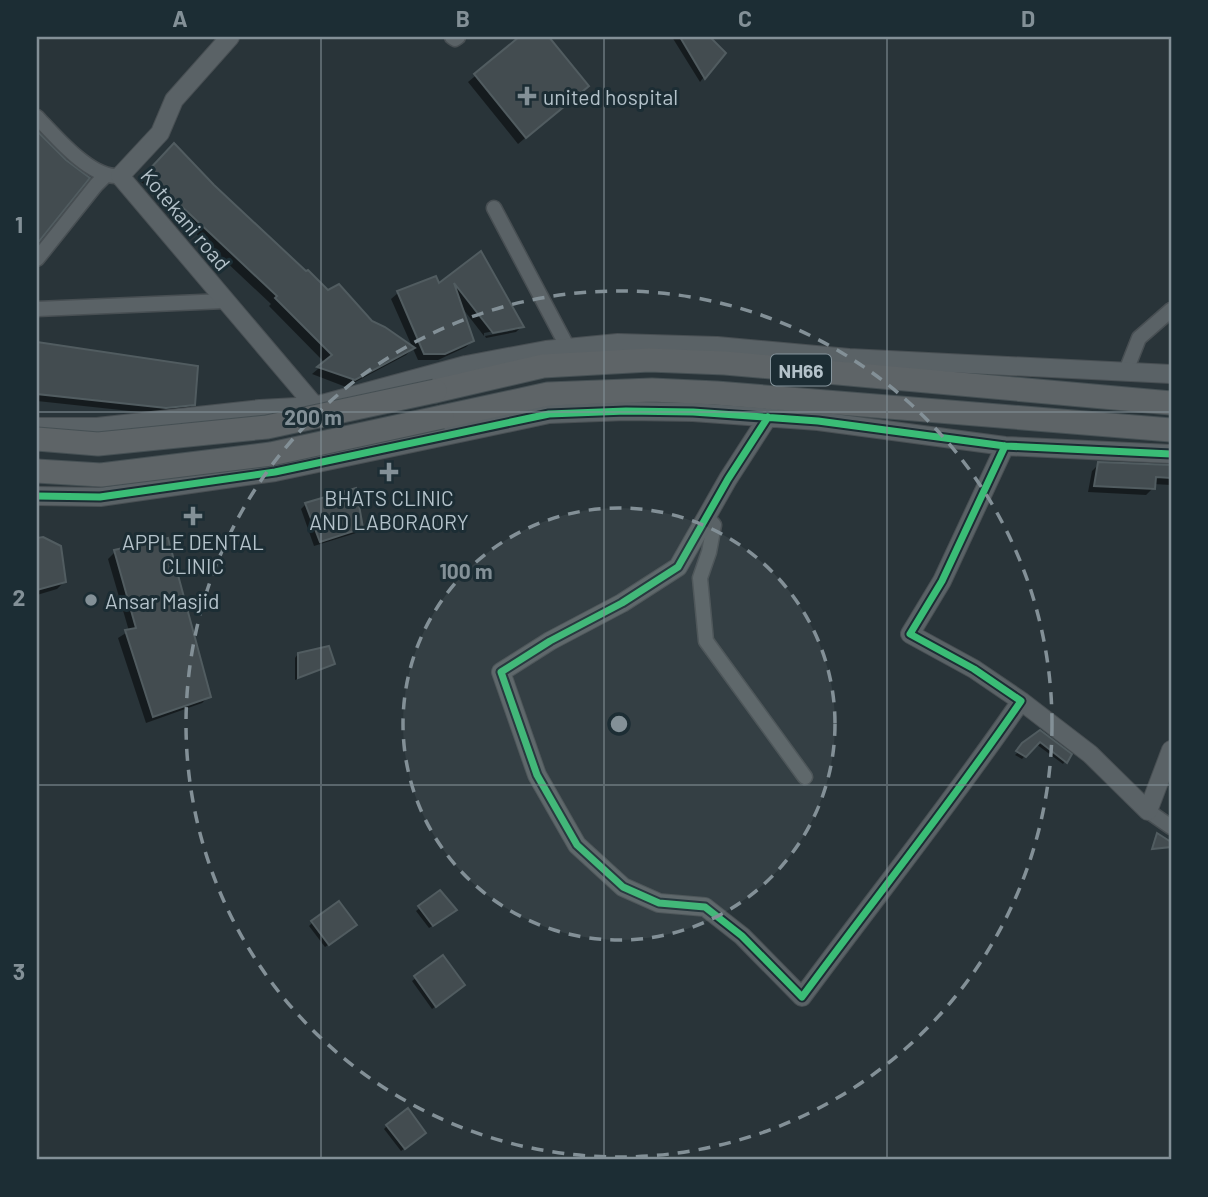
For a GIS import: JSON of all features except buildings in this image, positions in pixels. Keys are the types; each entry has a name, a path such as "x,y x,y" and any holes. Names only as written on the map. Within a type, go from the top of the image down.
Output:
{"highway":[{"name":"NH66","path":"37,439 98,444 267,427 543,366 649,360 725,363 1171,403"},
{"name":"NH66","path":"37,471 101,475 271,454 548,394 652,390 1171,430"}],"street":[{"name":"Kotekani road","path":"230,37 174,100 160,133 113,176 315,406"},
{"path":"453,37 458,37"},
{"path":"37,117 68,150 113,176 37,259"},
{"path":"494,208 568,348"},
{"path":"37,309 225,301"},
{"path":"1126,371 1139,338 1171,310"},
{"path":"37,427 97,427 260,409 315,406 466,365 568,348 618,343 717,346 849,358 1171,374"},
{"path":"37,496 100,497 275,472 550,414 653,411 818,421 1005,446 1171,454"},
{"path":"768,418 728,479 678,567 622,603 550,641 501,672 537,775 577,845 623,887 659,903 705,907 742,936 802,997 974,770 1021,701"},
{"path":"1005,446 942,581 910,634 974,669 1021,701 1090,754 1148,811 1171,827"},
{"path":"708,518 714,525 700,578 706,641 805,777"},
{"path":"1148,811 1171,750"}],"cycle path":[{"path":"37,496 100,497 275,472 549,414 626,411 693,412 818,421 1005,446 1171,454"},
{"path":"768,417 728,479 678,567 622,603 550,641 501,672 537,775 577,845 623,887 659,903 705,907 742,936 802,997 941,813 1021,701 974,669 910,634 942,581 1005,446"}],"place":[{"name":"united hospital","path":"527,96"},
{"name":"BHATS CLINIC AND LABORAORY","path":"389,472"},
{"name":"APPLE DENTAL CLINIC","path":"193,516"},
{"name":"Ansar Masjid","path":"91,600"}]}
